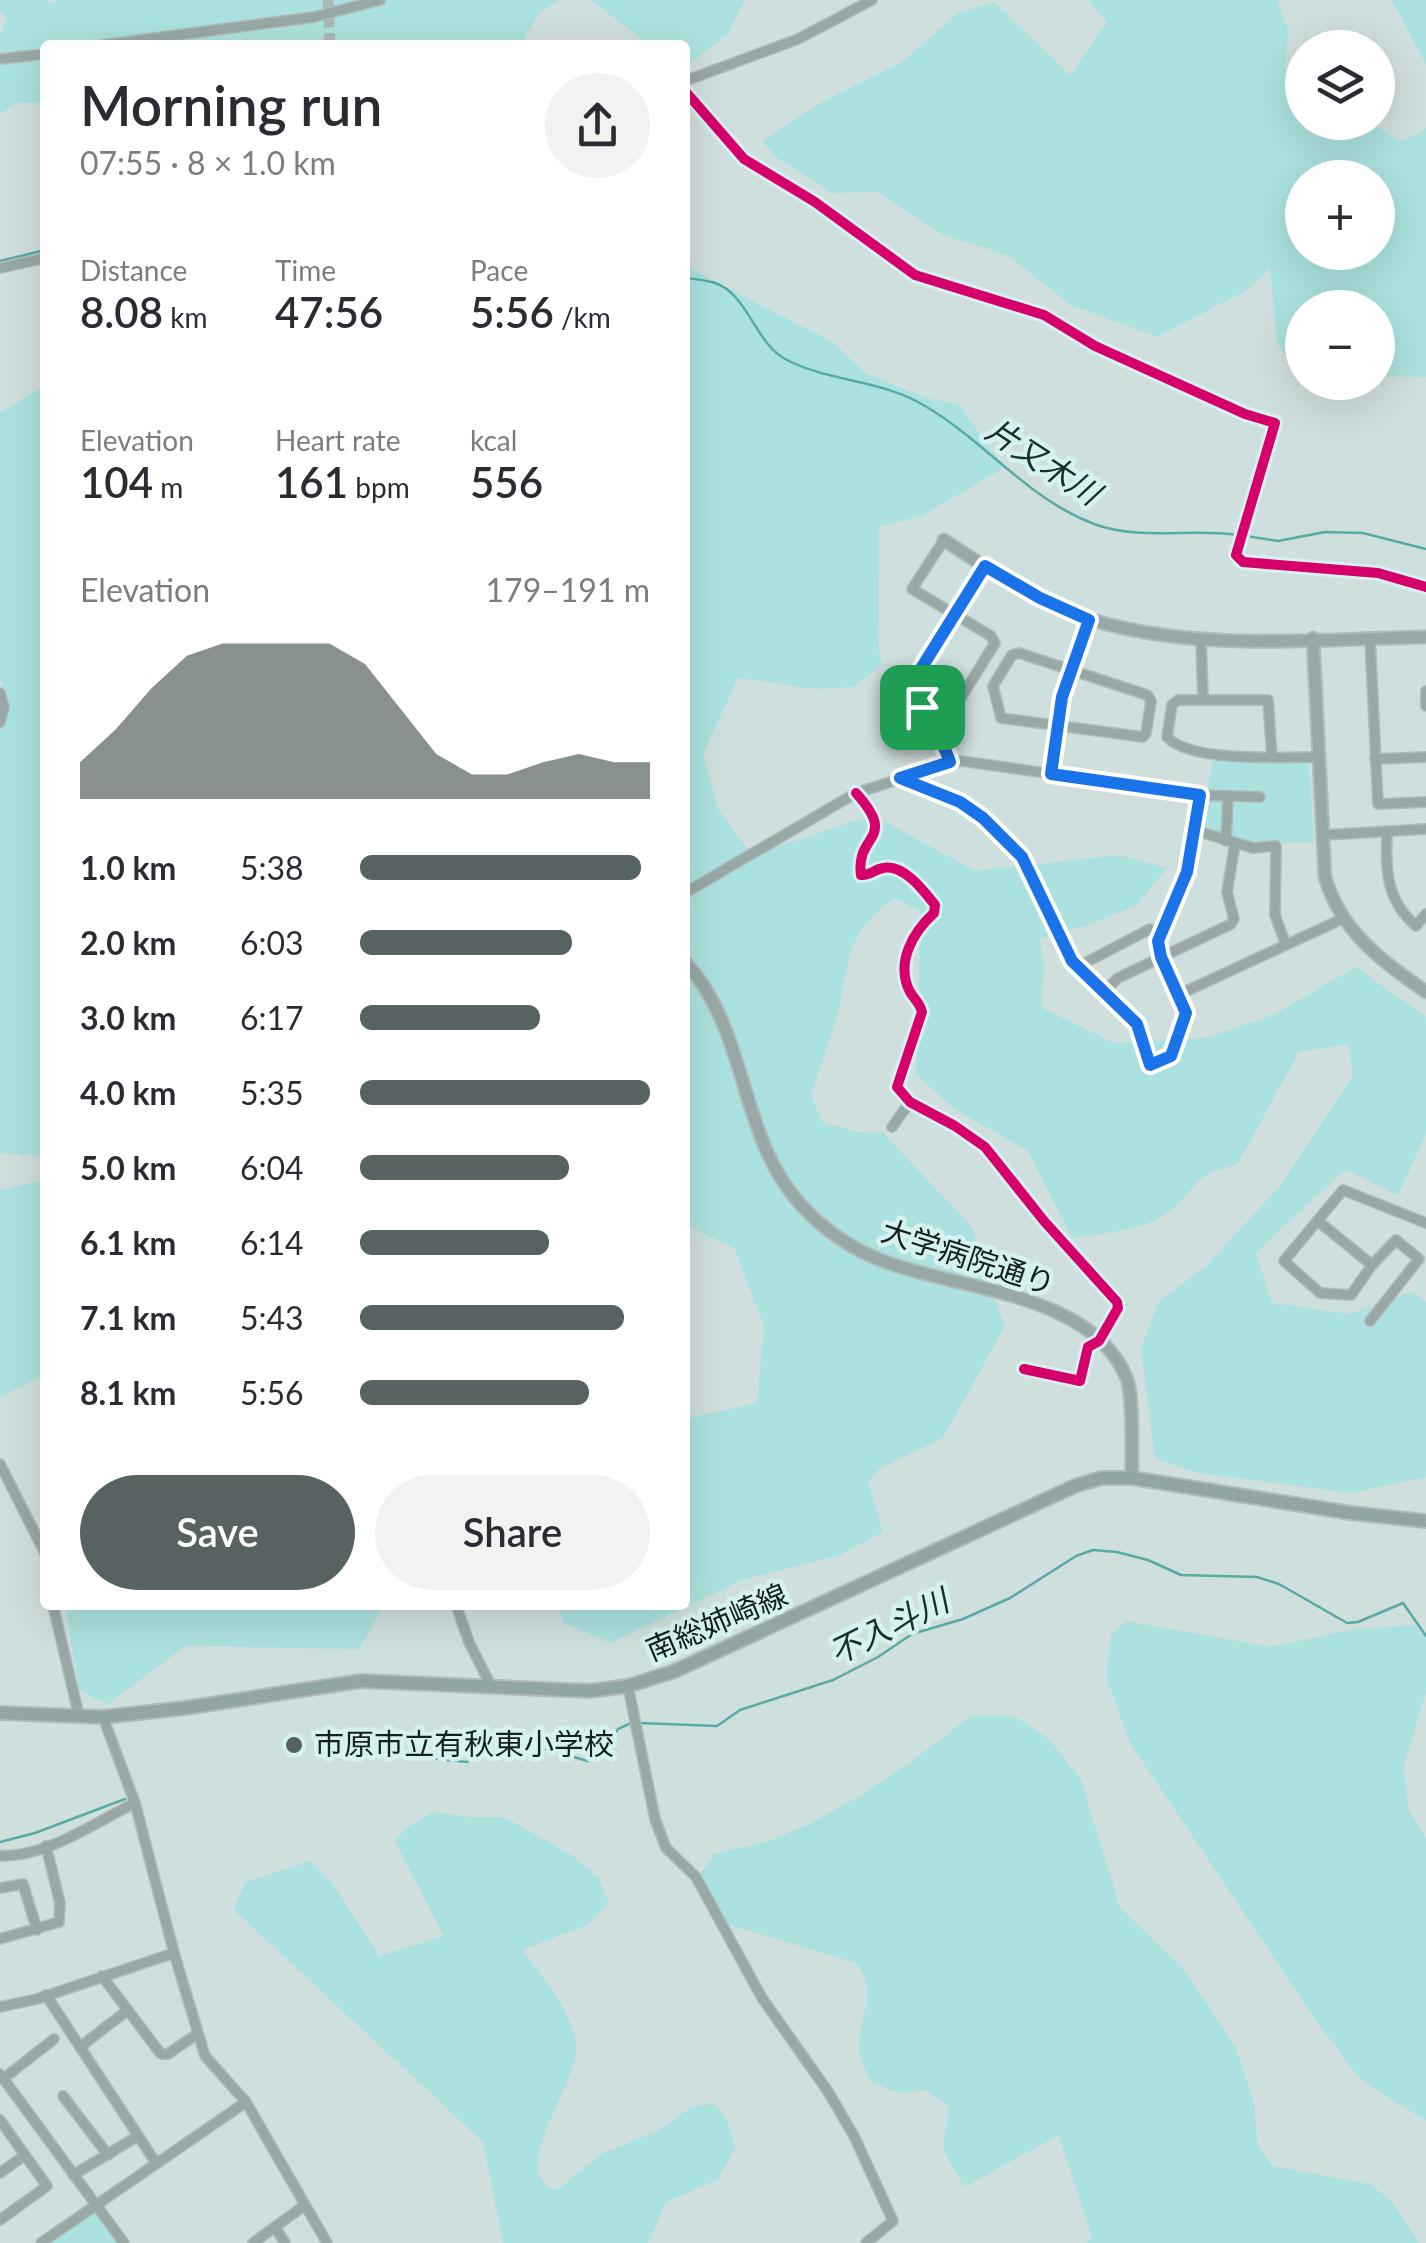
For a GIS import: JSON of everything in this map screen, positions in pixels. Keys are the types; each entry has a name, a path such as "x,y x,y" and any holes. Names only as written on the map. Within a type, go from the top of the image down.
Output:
{"main road":[{"name":"南総姉崎線","path":"0,1713 102,1717 361,1681 589,1691 628,1686 675,1671 1078,1485 1102,1478 1132,1478 1426,1521"}],"street":[{"path":"140,40 314,17 380,0"},
{"path":"690,79 798,39 872,0"},
{"path":"0,59 40,55"},
{"path":"690,98 744,159 814,202 915,275 1044,315 1095,346 1274,423 1236,555 1243,562 1378,573 1426,586"},
{"path":"0,268 40,259"},
{"path":"931,719 962,696 995,642 912,589 944,540 1040,598 1089,620 1163,635 1426,637"},
{"path":"950,762 912,683 985,566"},
{"path":"1051,774 1070,670 1089,620"},
{"path":"1201,638 1203,700"},
{"path":"1313,638 1324,877 1331,900 1360,942 1426,992"},
{"path":"1370,638 1378,804 1426,802"},
{"path":"1019,653 1070,670 1147,695 1151,702 1143,737 1001,718 993,686 1012,655 1019,653"},
{"path":"1426,691 1426,706"},
{"path":"0,693 4,707 0,722"},
{"path":"1272,757 1268,700 1178,700 1172,706 1167,737 1172,743 1208,753 1272,757 1319,757"},
{"path":"1375,759 1426,757"},
{"path":"690,890 856,793 950,762 1200,795 1260,797"},
{"path":"900,778 960,802 983,818 1015,850 1076,967 1137,1024 1150,1065 1171,1056 1186,1013 1161,957 1160,933 1183,884 1200,795"},
{"path":"856,793 873,812 876,823 860,875 867,876 885,867 896,870 910,878 935,905 934,913 918,928 910,943 906,966 909,988 922,1012 898,1087 910,1102 955,1126 984,1148 1114,1297 1118,1308 1099,1341 1088,1347 1080,1381 1024,1369"},
{"path":"1104,992 1118,978 1231,924 1234,918 1226,892 1228,796"},
{"path":"1325,835 1426,829"},
{"path":"1194,830 1254,848 1276,846 1275,915 1286,945"},
{"path":"1387,831 1390,889 1398,908 1416,926 1426,914"},
{"path":"1178,996 1342,918"},
{"path":"1076,967 1150,930 1160,933"},
{"name":"大学病院通り","path":"690,969 712,998 760,1139 785,1187 805,1210 839,1238 881,1261 1027,1300 1073,1320 1099,1341"},
{"path":"892,1127 910,1102"},
{"path":"1370,1321 1419,1258 1396,1240 1351,1295 1320,1293 1284,1261 1343,1190 1426,1223"},
{"path":"1318,1222 1372,1265"},
{"path":"1099,1341 1114,1356 1128,1382 1132,1478"},
{"path":"0,1464 40,1543"},
{"path":"53,1610 80,1716"},
{"path":"458,1610 491,1686"},
{"path":"628,1686 656,1819 666,1848 696,1878 762,1998 827,2090 854,2136 893,2221 866,2243"},
{"path":"102,1717 135,1803 205,2056 246,2102 327,2243"},
{"path":"0,1856 46,1846 135,1803"},
{"path":"0,1939 59,1922 60,1903 46,1846"},
{"path":"0,1888 23,1884 37,1930"},
{"path":"0,2007 174,1954"},
{"path":"102,1976 164,2056 197,2034"},
{"path":"46,1996 156,2163"},
{"path":"80,2047 128,2010"},
{"path":"54,2039 2,2077 124,2243"},
{"path":"63,2096 108,2154"},
{"path":"41,2243 246,2102"},
{"path":"0,2220 47,2186 1,2123"},
{"path":"73,2175 138,2136"},
{"path":"0,2172 25,2155"},
{"path":"253,2243 305,2205"},
{"path":"314,2220 325,2211"},
{"path":"275,2227 286,2243"}],"shaded area":[{"path":"0,0 45,0 50,4 59,0 560,0 540,12 523,40 40,40 40,103 17,103 0,114 0,35 7,19 0,10"},
{"path":"591,0 745,0 727,35 693,61 690,40 643,40"},
{"path":"1088,0 1277,0 1288,30 1285,140 1395,138 1402,142 1426,128 1426,377 1395,376 1395,290 1285,290 1285,355 1277,342 1270,268 1247,290 1157,337 1071,305 1007,255 943,235 877,192 833,193 777,158 762,141 825,100 905,60 956,14 994,2 1070,75 1107,22"},
{"path":"1426,0 1426,65 1393,2"},
{"path":"690,269 833,342 865,373 926,398 959,404 1004,468 923,515 879,527 878,644 882,665 854,687 814,689 738,678 703,754 718,809 752,855 873,815 975,871 1119,855 1167,868 1137,905 1089,925 1039,939 1044,964 1042,1008 1114,1043 1206,1038 1273,1015 1356,967 1426,1017 1426,1134 1398,1195 1345,1169 1256,1253 1272,1303 1349,1314 1413,1292 1426,1302 1426,1477 1350,1493 1194,1472 1155,1458 1141,1346 1160,1300 1204,1268 1281,1185 1353,1076 1349,1044 1299,1052 1237,1165 1203,1178 1166,1214 1146,1224 1072,1238 1028,1151 953,1108 916,1074 921,912 894,898 856,940 836,1020 811,1094 822,1122 857,1132 883,1133 973,1228 982,1268 1005,1326 943,1438 880,1468 868,1482 883,1532 840,1555 743,1580 690,1605 690,1418 757,1403 764,1326 734,1248 690,1227"},
{"path":"40,388 40,1156 0,1153 0,695 4,689 0,677 0,413"},
{"path":"1213,758 1309,762 1314,842 1244,842 1201,828"},
{"path":"40,1181 40,1377 0,1397 0,1190"},
{"path":"66,1610 381,1610 359,1649 185,1646 107,1705 79,1690"},
{"path":"559,1610 680,1610 610,1643 563,1622"},
{"path":"1126,1621 1271,1647 1354,1629 1414,1625 1426,1636 1426,1692 1404,1766 1408,1808 1426,1839 1426,2121 1360,2079 1314,2018 1130,1743 1106,1677 1111,1635"},
{"path":"971,1715 1014,1716 1049,1739 1081,1780 1120,1908 1184,1969 1236,2047 1254,2101 1257,2141 1272,2166 1369,2184 1391,2200 1419,2243 1086,2243 1092,2238 1059,2135 964,2187 943,2150 949,2107 926,2090 899,2093 871,2081 865,2070 859,2038 867,1985 856,1963 729,1925 707,1907 700,1875 714,1854 774,1839 824,1816 903,1767"},
{"path":"433,1812 504,1817 575,1857 599,1879 609,1903 587,1925 522,1950 565,2011 575,2039 573,2068 540,2149 538,2167 543,2181 556,2191 601,2154 659,2130 690,2108 713,2103 727,2118 735,2148 718,2179 666,2202 648,2243 503,2243 483,2142 233,1909 246,1882 310,1861 334,1885 379,1956 444,1936 395,1841 406,1828"},
{"path":"96,2204 124,2243 41,2243"}],"waterway":[{"name":"片又木川","path":"0,261 40,251"},
{"name":"片又木川","path":"690,279 712,282 736,297 767,343 787,360 918,402 1069,513 1129,532 1238,535"},
{"name":"片又木川","path":"1246,536 1278,541 1325,532 1363,533 1426,549"},
{"name":"不入斗川","path":"639,1723 717,1726 740,1710 833,1680 912,1634 963,1619 1010,1598 1076,1556 1093,1550 1148,1560 1181,1575 1257,1577 1279,1584 1347,1623 1403,1603 1426,1636"},
{"name":"不入斗川","path":"419,1757 467,1762 487,1740 497,1736 588,1761 605,1755 618,1729 631,1723"},
{"name":"不入斗川","path":"0,1842 125,1799"}],"tunnel":[{"path":"328,0 330,40"}],"cycle path":[{"path":"690,97 744,159 815,202 915,275 1044,315 1095,346 1245,414 1275,423 1236,555 1243,562 1378,573 1426,587"},
{"path":"900,778 960,802 983,818 1022,857 1072,961 1137,1024 1151,1065 1171,1056 1186,1013 1161,957 1158,941 1187,872 1200,795"},
{"path":"856,793 874,820 875,829 864,851 861,875 883,868 898,870 912,879 935,905 934,913 919,929 905,959 906,981 922,1012 897,1087 910,1102 985,1147 1044,1221 1117,1302 1118,1308 1099,1341 1088,1347 1080,1381 1024,1369"}],"place":[{"name":"市原市立有秋東小学校","path":"294,1745"}],"route":[{"path":"985,566 1040,598 1089,620 1062,697 1051,774 1200,795 1187,872 1158,941 1161,957 1186,1013 1171,1056 1150,1065 1137,1024 1076,967 1022,857 983,818 960,802 900,778 950,762 940,734 922,707 912,683 985,566"}]}
